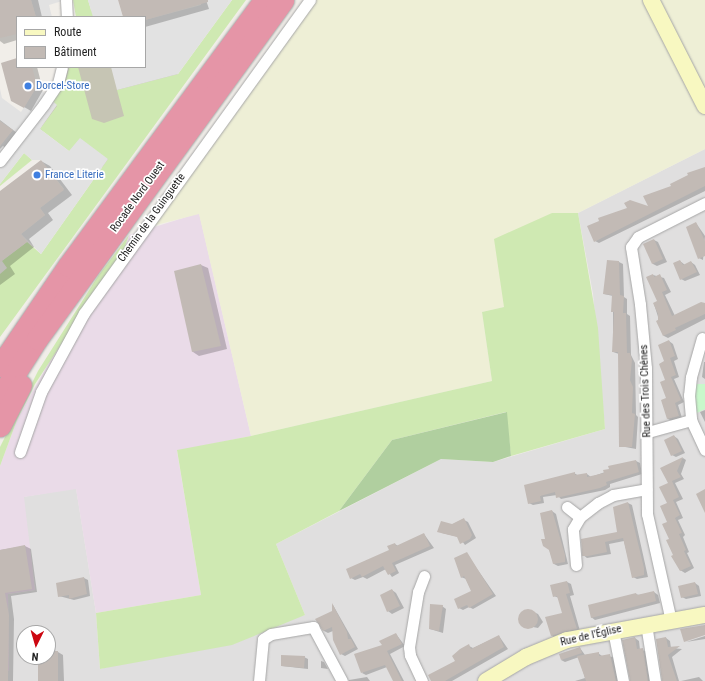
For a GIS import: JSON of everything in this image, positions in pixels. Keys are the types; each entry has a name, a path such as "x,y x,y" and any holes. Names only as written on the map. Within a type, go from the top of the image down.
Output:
{"highway":[{"name":"Rocade Nord Ouest","path":"0,366 68,266 264,0"},
{"name":"Rocade Nord Ouest","path":"0,397 37,339 135,201 283,0"},
{"path":"0,426 36,359 135,201"},
{"path":"0,346 32,303 68,266"}],"street":[{"path":"66,0 67,16"},
{"name":"Chemin de la Guinguette","path":"20,452 41,392 84,313 310,0"},
{"path":"651,0 705,106"},
{"path":"0,160 44,104 58,83 62,68"},
{"name":"Rue des Trois Chênes","path":"671,621 662,575 648,522 646,489 648,432 644,343 631,247 638,237 705,204"},
{"path":"702,338 690,386 691,420 705,450"},
{"path":"648,432 691,420"},
{"path":"576,565 573,529 580,517 598,503 613,495 646,489"},
{"path":"567,507 580,517"},
{"path":"422,681 409,651 418,592 424,576"},
{"name":"Rue de l'Église","path":"486,681 516,662 547,647 613,630 705,615"},
{"path":"646,624 656,681"},
{"path":"259,681 263,639 276,633 313,626 342,681"},
{"path":"613,630 623,681"}],"shaded area":[{"path":"31,0 62,0 49,5 52,16 36,16"},
{"path":"88,0 118,0 123,16 93,16"},
{"path":"200,0 232,0 178,74 117,90 111,68 146,68 146,20 201,5"},
{"path":"67,68 127,68 178,74 109,172 40,129 64,83"},
{"path":"37,86 57,105 40,129 69,151 80,138 108,159 41,254 21,234 45,215 40,208 64,189 41,160 32,160 24,153 0,184 0,146 12,130 0,121 0,89 2,98 21,112"},
{"path":"705,149 705,681 0,681 0,670 9,670 8,594 35,590 23,497 76,488 96,613 100,669 305,615 276,544 441,459 493,462 605,429 593,294 578,213"},
{"path":"199,213 251,436 177,451 201,595 96,613 76,489 24,497 35,590 8,594 9,671 0,670 0,466 17,420 53,355 124,249 129,235"}],"green space":[{"path":"73,0 88,0 91,10 98,16 76,16"},
{"path":"232,0 246,0 0,337 0,274 7,268 2,261 27,242 41,254 108,159 69,151 40,129 57,106 52,100 66,80 69,68 78,68 92,119 104,123 124,116 117,90 178,74"},
{"path":"316,0 705,0 705,149 578,213 552,213 504,307 482,312 492,381 251,436 199,214 152,226 225,123"},
{"path":"24,153 32,160 0,186 0,184"},
{"path":"552,213 578,213 598,328 605,429 511,456 506,412 392,440 339,511 276,544 305,615 232,645 100,669 96,613 201,595 177,450 251,436 492,381 482,312 504,307 494,239"},
{"path":"129,235 124,249 35,384 17,420 0,466 0,447 38,371 98,276"},
{"path":"694,384 705,384 705,409 695,414"},
{"path":"507,412 511,456 493,462 441,459 339,511 392,440"}],"building":[{"path":"0,0 31,0 36,16 16,16 16,34 0,38"},
{"path":"118,0 208,0 208,2 146,20 146,16 123,16"},
{"path":"16,58 16,68 32,68 37,86 24,108 11,101 1,63"},
{"path":"0,121 13,130 0,146"},
{"path":"41,160 64,190 40,208 45,215 21,234 27,242 0,262 0,191"},
{"path":"705,167 705,186 594,242 587,226 599,221 598,218 627,208 624,203 630,200 648,206 643,196 671,186 670,184 688,175 687,173"},
{"path":"696,222 705,241 705,256 698,259 686,227"},
{"path":"654,239 663,259 652,264 643,244"},
{"path":"607,260 619,261 620,295 624,296 623,313 626,313 627,353 630,353 632,360 630,380 633,387 632,413 635,414 632,447 619,447 618,352 612,352 614,312 611,312 612,295 603,294"},
{"path":"680,260 683,265 691,261 697,272 680,280 673,263"},
{"path":"201,264 221,346 192,352 174,271"},
{"path":"653,274 654,277 660,274 667,290 662,292 672,316 701,302 705,303 705,314 675,328 676,330 663,336 656,321 658,320 658,314 653,303 657,301 646,277"},
{"path":"669,340 675,356 670,358 676,375 671,377 681,400 675,403 679,416 667,419 661,400 666,398 660,382 665,380 659,364 664,361 658,345"},
{"path":"674,435 682,451 671,456 664,440"},
{"path":"683,457 677,471 681,477 672,481 679,497 673,500 680,515 675,518 682,533 679,534 686,550 684,551 691,566 680,571 671,556 673,555 666,540 669,539 662,524 667,522 660,506 667,503 659,487 668,483 660,468"},
{"path":"636,460 639,472 606,482 607,485 600,488 556,498 555,492 540,496 541,501 528,504 524,485 575,472 575,475 587,473 587,477 604,473 603,470 609,469 608,466"},
{"path":"705,489 705,513 696,494"},
{"path":"628,502 644,568 644,575 632,578 623,538 605,542 607,552 588,556 582,556 581,539 617,532 613,507"},
{"path":"552,510 565,555 565,562 553,564 549,550 543,546 541,539 545,539 540,513"},
{"path":"464,518 472,535 470,539 460,544 457,537 437,532 441,521 452,524"},
{"path":"424,533 430,546 392,563 396,571 388,575 383,566 362,577 360,574 350,579 346,569 389,550 387,546 395,543 396,546"},
{"path":"25,545 32,589 5,593 9,615 8,681 0,681 0,550"},
{"path":"467,552 493,594 469,608 467,605 458,609 454,599 471,591 464,576 461,578 454,558"},
{"path":"84,577 87,594 69,599 69,595 58,597 56,583"},
{"path":"567,581 570,593 566,594 577,629 551,636 545,617 562,613 557,596 553,597 550,585"},
{"path":"695,582 698,594 681,598 678,586"},
{"path":"392,589 400,606 387,612 380,595"},
{"path":"654,591 656,601 591,618 588,605 636,593 637,595"},
{"path":"332,603 347,632 348,639 351,639 355,647 340,655 333,640 332,627 323,631 315,619 332,611"},
{"path":"430,604 443,605 439,631 429,629"},
{"path":"528,609 535,612 538,619 535,626 528,629 521,626 518,619 521,612"},
{"path":"705,625 705,635 684,642 680,629"},
{"path":"396,633 402,644 387,651 402,681 393,681 385,665 361,673 354,654 382,645 379,641"},
{"path":"499,635 504,647 445,681 431,681 428,675 455,661 452,656 460,649 469,644 471,649"},
{"path":"635,637 637,649 643,648 648,681 630,681 622,640"},
{"path":"666,637 668,647 680,646 668,655 677,681 662,681 656,639"},
{"path":"580,647 582,653 561,660 559,654"},
{"path":"56,651 58,651 58,681 38,681 38,665 56,665"},
{"path":"599,652 599,656 610,654 616,681 586,681 577,656"},
{"path":"281,655 305,656 304,668 281,666"}],"place":[{"name":"Dorcel-Store","path":"28,86"},
{"name":"France Literie","path":"37,175"}]}
